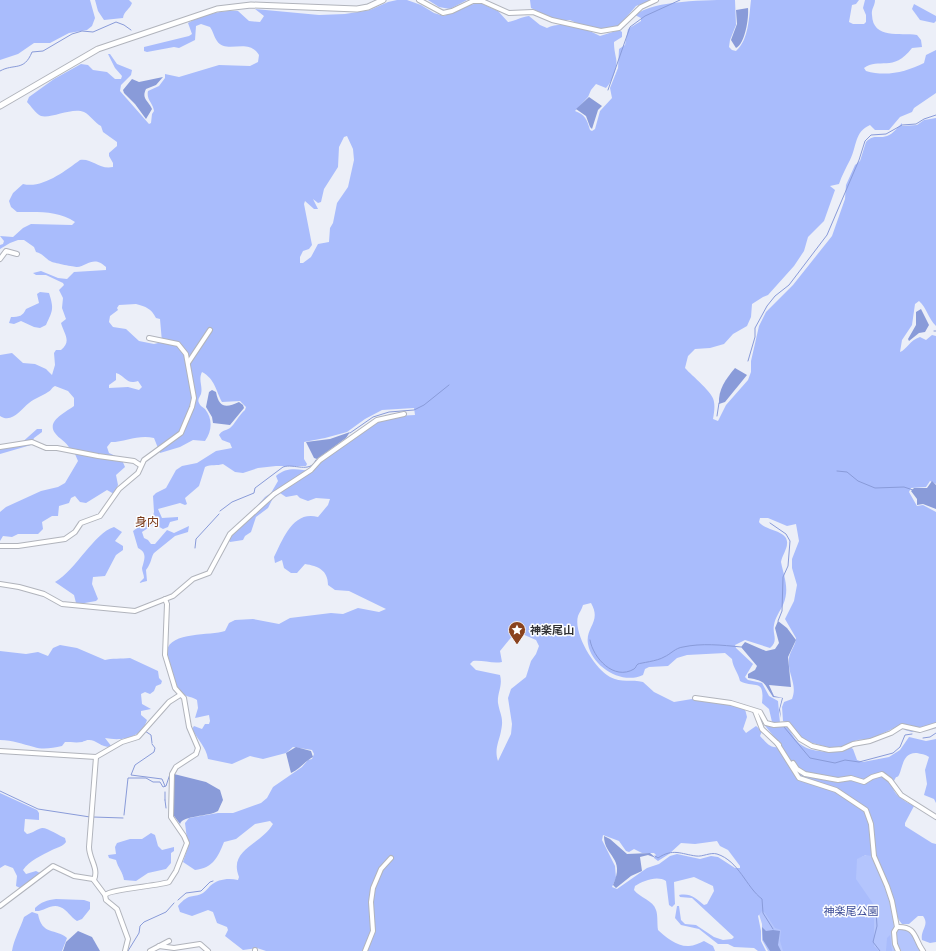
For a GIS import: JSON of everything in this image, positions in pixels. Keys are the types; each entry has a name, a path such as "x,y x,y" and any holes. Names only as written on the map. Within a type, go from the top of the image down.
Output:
{"main road":[{"path":"0,106 98,49 217,9 251,5 357,8 368,7 383,0"}],"street":[{"path":"419,0 443,13 452,11 473,1 482,1 509,13 533,12 552,20 601,31 619,28 641,8 656,0"},
{"path":"0,259 6,251 17,254"},
{"path":"188,364 210,330"},
{"path":"0,546 18,546 64,540 75,532 81,523 100,516 119,489 138,473 140,465 144,460 157,449 178,436 184,428 194,398 184,349 178,344 149,338"},
{"path":"0,584 38,592 66,605 135,611 173,596 193,579 208,573 230,534 274,494 311,470 320,460 377,420 404,414"},
{"path":"0,447 32,442 46,448 57,448 134,461 140,465"},
{"path":"105,895 109,892 124,891 169,882 176,872 184,852 186,840 171,817 172,774 176,767 196,754 198,748 188,724 184,698 174,688 164,650 167,604 165,599"},
{"path":"0,751 96,756 122,742 138,736 169,702 180,695"},
{"path":"695,698 731,703 760,712 766,723 774,725 788,724 800,740 812,746 829,750 842,749 853,744 870,741 891,733 902,726 920,730 936,725"},
{"path":"755,711 762,729 777,743 797,769 805,774 838,780 851,778 864,782 876,775 885,776 901,795 936,817"},
{"path":"777,743 799,778 836,790 866,810 871,824 874,856 889,892 897,926 894,936 894,944 898,951"},
{"path":"94,880 96,869 89,856 88,847 96,756"},
{"path":"364,951 373,931 371,902 373,888 381,869 391,858"},
{"path":"0,906 53,866 74,876 94,880 105,895 106,900 116,906 128,939 125,951"},
{"path":"897,926 904,927 913,932 923,951"},
{"path":"150,951 169,941"},
{"path":"159,946 174,948 202,943 208,951"}],"green space":[{"path":"0,0 90,0 95,18 92,26 87,30 69,33 50,43 34,43 18,54 0,60"},
{"path":"95,0 129,0 132,3 123,18 104,20 98,11"},
{"path":"407,0 421,5 434,13 444,16 469,5 480,3 498,11 508,22 529,16 540,25 547,28 560,25 574,26 588,30 600,36 619,30 622,32 622,37 614,42 616,66 610,82 606,88 596,84 588,97 575,111 585,118 590,130 592,131 595,129 600,111 612,98 610,88 618,68 619,49 625,45 628,29 641,21 641,18 635,15 655,6 682,2 735,0 736,25 729,47 736,51 744,41 749,20 751,0 859,0 856,4 852,5 849,22 853,24 864,24 866,22 866,15 863,8 865,0 875,0 872,13 874,23 877,28 882,32 917,35 921,40 922,47 912,48 899,60 870,65 864,68 866,71 881,74 896,73 910,69 924,63 926,55 936,50 936,93 914,108 912,112 900,117 889,130 875,130 870,125 861,132 858,136 852,155 839,184 830,186 835,190 824,221 808,237 804,251 794,266 768,295 752,304 751,317 747,326 733,334 724,344 710,348 695,349 688,356 685,368 713,398 713,419 718,421 726,405 748,380 751,372 751,361 759,326 766,312 793,285 832,236 845,199 846,185 855,165 860,161 866,142 874,137 884,137 889,135 902,123 902,126 917,125 924,120 936,118 936,326 919,301 915,304 912,325 902,340 900,352 917,338 920,337 926,340 932,335 936,336 936,484 930,481 926,487 911,488 909,492 917,506 923,505 936,512 936,723 912,732 905,730 901,725 870,739 857,740 840,748 831,748 809,742 798,736 790,723 783,721 782,707 784,702 792,699 794,694 789,669 789,658 796,638 785,619 794,601 797,585 792,568 792,559 799,541 796,524 787,526 768,518 760,518 759,522 762,525 781,533 787,539 787,546 781,562 786,583 786,594 783,605 776,617 774,628 775,640 770,648 745,640 735,645 736,648 753,664 745,677 748,680 762,683 769,696 778,701 780,723 772,722 769,709 762,703 762,690 760,687 740,681 732,659 725,653 687,655 677,658 668,666 649,667 645,669 643,675 626,678 617,676 602,667 595,660 591,652 588,644 588,638 595,615 591,603 583,605 578,616 577,623 586,650 598,667 610,677 618,680 643,682 654,692 674,702 692,699 727,704 745,709 747,717 743,729 746,733 756,726 762,731 760,736 773,747 779,747 779,743 762,722 773,727 787,726 800,744 811,750 825,752 850,747 853,749 857,760 863,762 889,757 900,750 909,737 926,741 936,739 936,803 934,799 924,795 927,784 925,770 929,757 926,755 912,753 906,757 899,775 896,777 893,784 893,788 898,796 914,806 905,823 905,826 936,844 936,942 930,943 922,940 922,933 926,922 923,916 918,916 909,924 902,924 897,916 892,893 876,857 866,855 857,859 856,879 874,905 874,946 879,951 783,951 780,941 781,930 775,928 762,911 758,916 761,941 766,951 758,951 754,948 734,947 728,944 718,944 699,929 681,925 675,918 677,906 679,906 681,920 685,924 696,925 714,937 723,940 732,939 734,937 692,898 680,897 679,895 690,895 704,905 707,904 714,891 713,886 694,877 674,882 675,904 672,907 669,905 666,881 662,879 646,881 635,886 634,890 649,901 656,910 658,930 664,936 680,945 685,946 693,946 704,941 713,946 715,951 266,951 257,948 243,950 225,936 228,930 227,927 217,923 213,912 208,910 192,916 180,912 178,906 188,897 203,893 210,886 220,880 238,880 238,860 242,853 268,831 273,824 270,821 255,824 236,839 224,842 217,857 211,864 195,870 183,862 188,847 185,823 189,818 218,813 233,813 261,803 267,798 273,787 302,767 308,760 312,759 314,754 312,750 293,747 286,753 263,759 250,756 232,764 208,759 204,747 192,729 194,726 202,729 205,724 209,724 209,715 195,718 198,708 197,700 186,696 179,690 173,680 167,651 175,640 192,635 225,631 229,623 235,620 253,619 279,624 290,618 331,613 343,614 358,608 379,612 386,609 349,591 335,590 328,585 328,580 324,572 314,566 305,564 297,573 291,573 284,568 282,560 275,563 274,557 285,535 295,522 309,516 318,517 328,505 330,499 316,498 308,501 297,495 286,497 280,493 273,498 268,508 256,517 251,532 245,536 243,540 230,542 228,539 265,497 271,493 278,481 276,476 280,473 293,469 313,471 322,460 380,421 397,416 415,415 414,408 382,410 365,419 347,432 304,442 304,459 307,464 306,466 276,466 258,468 243,473 235,472 223,464 205,467 199,486 185,498 187,504 185,505 180,503 158,509 162,518 178,517 178,520 170,522 168,527 163,529 154,524 142,532 144,538 151,544 155,544 167,530 174,533 189,526 188,532 175,536 154,553 146,570 147,581 139,583 144,578 142,568 144,554 138,548 133,531 153,516 153,496 166,488 176,470 182,466 197,463 216,451 232,448 230,443 222,440 219,435 222,431 232,427 246,407 240,401 222,402 210,378 202,372 200,378 201,394 198,402 208,413 211,425 205,441 193,440 180,447 160,453 154,438 143,437 111,442 107,447 109,453 120,458 70,449 67,444 55,433 53,425 55,421 58,417 74,406 74,398 68,391 55,386 31,401 16,415 8,418 0,416 0,355 12,353 23,363 35,364 46,369 52,375 55,365 54,353 56,350 61,350 64,347 67,340 61,323 66,319 62,308 63,298 59,290 64,285 63,283 46,275 36,275 33,273 41,271 58,278 67,279 74,272 106,270 106,267 102,264 94,261 77,267 52,262 36,252 34,247 24,240 18,240 10,243 0,249 0,245 3,244 4,241 0,236 13,237 23,228 31,224 72,225 75,222 61,215 39,212 17,212 11,207 9,201 13,193 23,184 30,185 45,182 60,174 80,160 88,161 104,167 113,167 109,153 117,146 117,142 103,132 101,126 84,112 74,111 50,116 41,116 35,112 27,102 29,97 54,79 81,64 88,65 93,70 107,72 115,79 121,79 122,76 115,68 108,54 110,54 117,64 132,70 131,75 121,85 120,91 149,124 151,123 152,114 154,111 148,97 148,91 159,86 165,78 165,74 179,77 219,65 250,66 258,62 259,55 254,50 244,46 226,47 221,45 217,41 210,27 201,24 196,26 195,40 179,48 174,47 147,52 144,51 144,47 189,36 192,34 188,23 206,15 219,12 238,11 249,21 260,22 264,16 255,9 319,15 345,14 370,10 388,2","holes":["347,136 353,149 354,160 348,187 337,203 333,223 330,228 329,242 318,244 311,257 303,263 300,263 300,257 303,251 309,249 312,245 304,204 305,201 314,209 318,209 313,199 318,203 321,202 324,189 338,167 339,147 344,137","136,304 150,310 156,318 160,319 162,342 154,344 139,341 126,329 113,327 109,322 110,316 118,310 117,308 119,305","116,373 128,381 138,381 142,387 139,390 128,387 109,388 109,385 116,380","520,633 536,640 539,646 531,661 526,677 511,689 508,698 512,724 511,734 498,761 497,749 502,722 498,703 501,683 500,675 476,670 470,664 473,661 495,663 502,662 500,651 514,634","603,835 619,841 626,851 629,852 634,849 642,853 654,853 656,855 654,858 658,861 669,854 681,843 695,844 717,841 720,846 728,850 740,868 735,868 718,857 711,856 700,859 677,854 670,856 659,864 647,868 617,889 612,887 616,878 615,866 602,840"]},
{"path":"428,0 467,0 450,9 439,7"},
{"path":"530,0 652,0 636,6 618,27 608,29 595,28 581,25 570,20 559,20 547,16 531,8"},
{"path":"914,4 936,16 936,21 934,23 920,20 912,9"},
{"path":"40,292 49,293 52,303 51,313 46,325 40,328 21,321 14,324 9,323 11,317 20,316 26,309 39,303 37,294"},
{"path":"37,429 42,429 42,432 34,438 31,445 0,454 0,449 19,445"},
{"path":"75,454 122,460 125,467 116,475 118,485 114,494 107,490 86,503 80,502 75,496 71,498 69,503 59,506 58,516 52,516 42,522 43,529 38,534 18,534 12,537 3,536 0,541 0,512 6,507 41,491 58,487 65,483 78,461"},
{"path":"114,527 122,532 115,541 123,546 123,550 116,555 105,576 93,577 92,584 98,599 96,601 79,604 76,603 74,595 55,582 70,569 99,536"},
{"path":"60,645 77,648 105,660 130,658 158,671 159,678 162,681 161,684 156,686 154,691 150,694 145,692 141,694 142,704 151,709 141,711 141,715 147,720 140,731 135,735 124,739 105,738 112,747 88,740 80,742 65,742 62,746 51,748 37,748 13,741 0,740 0,651 26,654 38,652 48,656 53,648"},
{"path":"0,793 37,810 39,813 39,820 25,819 24,831 27,834 44,828 65,838 66,842 36,858 23,870 26,874 36,871 40,873 20,888 16,886 17,876 13,868 5,865 0,868"},
{"path":"151,833 155,835 158,846 162,850 174,847 174,851 171,853 171,863 166,869 148,873 136,881 124,880 116,860 109,858 108,855 116,854 115,847 117,843 130,839 142,839"},
{"name":"神楽尾公園","path":"872,853 889,895 893,911 894,928 902,928 912,932 921,951 768,951 762,940 762,924 758,911 823,870"},
{"path":"56,899 84,900 90,902 90,909 82,919 77,921 65,910 57,906 35,911 35,908 42,903"},
{"path":"32,912 38,914 40,921 46,929 67,938 62,951 12,951 24,917"},
{"path":"890,935 892,951 886,951 887,938"}],"shaded area":[{"path":"748,8 748,18 744,36 739,46 736,48 731,40 737,24 736,10"},
{"path":"163,77 156,85 146,89 144,95 152,109 146,119 123,90 132,79 139,82"},
{"path":"589,97 602,106 598,110 592,129 586,116 576,109"},
{"path":"921,309 929,325 925,332 919,333 909,341 908,339 916,325 916,312"},
{"path":"735,368 747,375 725,402 719,404 721,389"},
{"path":"212,390 216,392 221,404 227,406 239,402 243,405 244,408 230,425 213,423 212,417 206,407 209,392"},
{"path":"350,432 346,438 317,459 314,458 306,442 330,439"},
{"path":"932,481 936,485 936,509 923,504 917,505 917,499 911,491 914,488 927,488"},
{"path":"778,621 787,628 796,640 788,657 791,687 769,685 774,696 783,698 780,709 781,718 779,710 782,698 773,697 761,681 748,678 748,674 755,670 757,666 741,647 745,642 766,651 775,649 779,643 775,628"},
{"path":"296,747 311,751 313,757 291,773 286,753"},
{"path":"174,774 206,782 220,790 223,800 218,811 186,819 180,824 173,812"},
{"path":"604,836 610,839 627,854 650,853 656,858 648,855 640,857 642,871 631,876 616,888 613,885 616,876 616,863 607,849"},
{"path":"762,927 766,931 780,931 778,945 781,951 770,951 763,940"},
{"path":"78,931 92,937 100,951 63,951 66,942"}],"waterway":[{"path":"608,90 630,27 645,16 680,0"},
{"path":"0,71 22,65 26,62 32,52 43,51 72,34 82,31 93,32 116,22 131,30"},
{"path":"748,361 755,337 755,328 767,306 775,296 789,285 827,235 859,160 865,141 871,135 886,134 902,125 916,124 924,119 936,115"},
{"path":"350,433 373,417 389,412 414,410 424,405 449,385"},
{"path":"717,416 719,403"},
{"path":"220,511 232,502 254,493 255,488 283,467 306,467 313,464 316,460"},
{"path":"837,471 847,472 858,481 875,488 904,487 913,490"},
{"path":"195,548 196,539 219,514"},
{"path":"770,523 786,534 790,541 788,566 783,577 782,611 778,621"},
{"path":"590,640 595,654 600,660 612,670 619,672 626,672 634,669 638,664 654,661 683,647 704,645 741,647"},
{"path":"784,727 810,758 835,763 845,760 859,762 893,753 900,747 905,735 912,734"},
{"path":"145,731 151,735 152,743"},
{"path":"923,738 930,737 936,733"},
{"path":"152,744 155,748 154,752 135,765 131,775 162,779 165,786"},
{"path":"124,815 128,778 146,778 153,782 160,782 163,787 166,786 170,774"},
{"path":"0,791 38,809 90,817"},
{"path":"165,792 165,800"},
{"path":"165,800 166,808"},
{"path":"93,817 123,818"},
{"path":"655,856 658,858 668,853 677,852 696,856 717,854 725,857 737,868 751,888 762,899 763,913 773,929"},
{"path":"178,900 186,893 201,891 213,881"},
{"path":"128,951 139,933 140,926 144,922 166,912 174,903"},
{"path":"876,911 877,926 873,942 880,951"}],"place":[{"name":"神楽尾山","path":"517,645"}],"district":[{"name":"身内","path":"147,522"}]}
